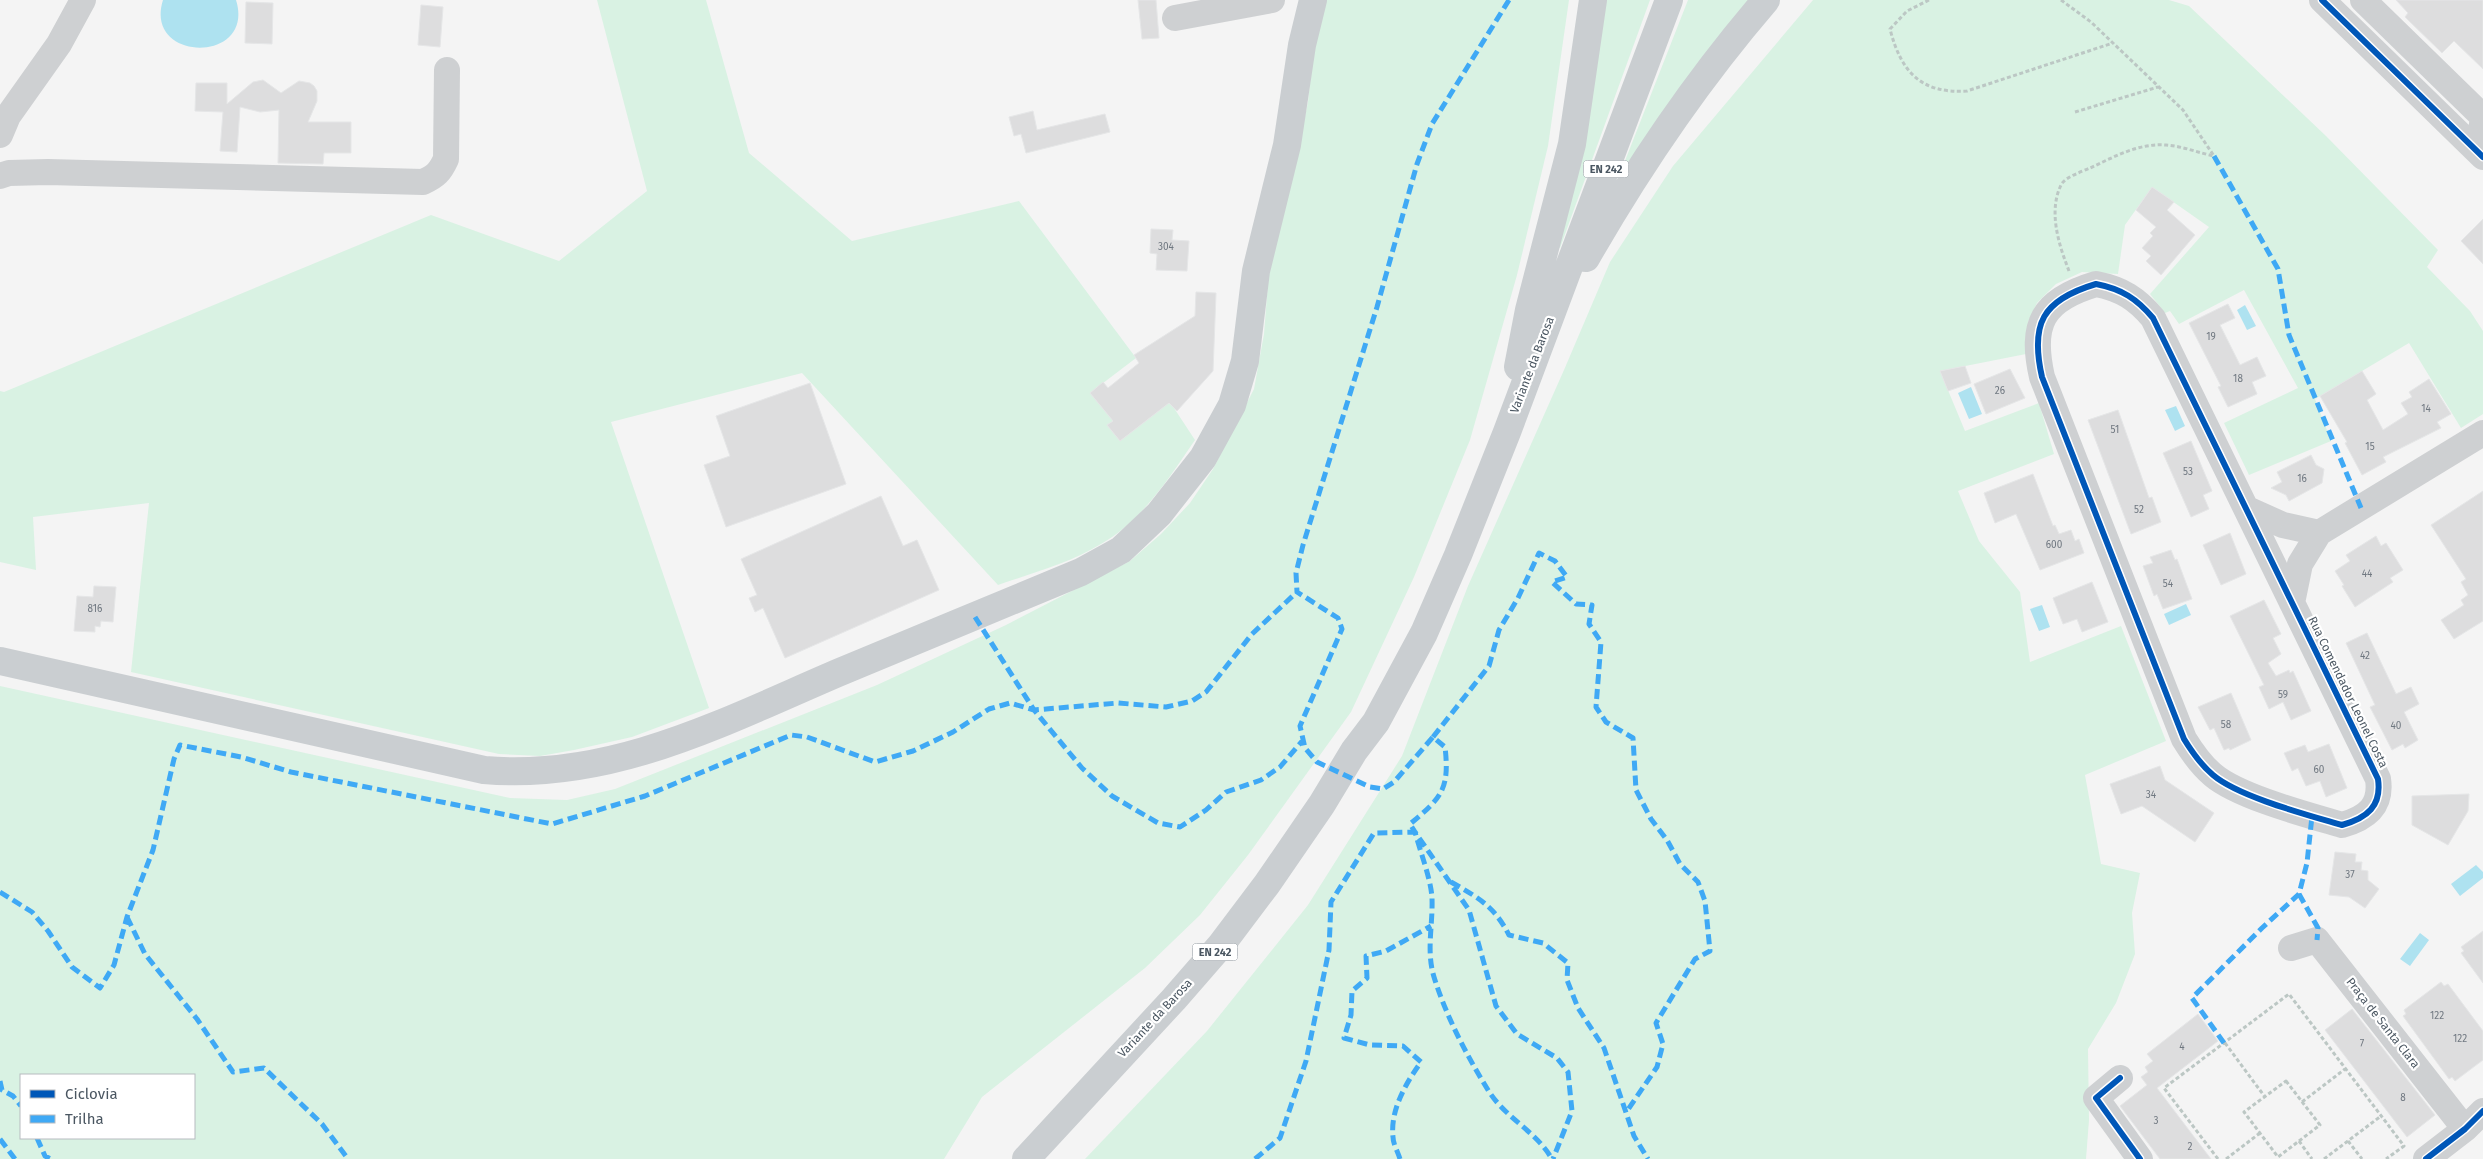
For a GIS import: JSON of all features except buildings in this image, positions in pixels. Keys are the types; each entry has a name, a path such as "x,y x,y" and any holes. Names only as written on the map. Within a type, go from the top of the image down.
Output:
{"main road":[{"path":"0,661 484,770 549,771 598,764 687,738 1089,568 1121,550 1159,514 1203,458 1232,405 1246,361 1256,270 1287,144 1302,45 1313,0"},
{"path":"1507,432 1529,310 1572,144 1593,0"},
{"name":"Variante da Barosa","path":"1026,1159 1174,999 1221,945 1272,877 1322,804 1354,751 1376,722 1427,624 1507,432 1669,0"},
{"path":"1542,338 1587,257 1631,184 1703,80 1766,0"},
{"name":"Variante da Barosa","path":"1051,1159 1193,1005 1272,908 1303,864 1351,784 1366,755 1376,722"}],"street":[{"path":"0,135 8,116 59,44 83,0"},
{"path":"1175,18 1272,0"},
{"path":"2322,0 2481,154"},
{"path":"2363,0 2483,118 2481,154"},
{"path":"0,176 9,173 48,172 423,182 434,177 441,170 446,159 447,70"},
{"name":"Rua Comendador Leonel Costa","path":"2096,284 2113,287 2128,294 2153,318 2247,509 2378,779 2380,793 2375,804 2366,815 2342,825 2236,789 2213,776 2196,758 2184,739 2042,377 2036,340 2041,323 2050,309 2077,290 2096,284"},
{"path":"2292,603 2300,564 2319,533 2483,433"},
{"path":"2247,509 2282,526 2319,533"},
{"name":"Praça de Santa Clara","path":"2291,948 2317,940 2465,1129"},
{"path":"2120,1078 2096,1098 2140,1159"},
{"path":"2426,1159 2465,1129 2483,1111"}],"path":[{"path":"1929,0 1906,11 1890,29 1895,47 1911,73 1924,84 1945,92 1967,91 2113,43"},
{"path":"2061,0 2091,22 2183,110 2214,156 2167,145 2146,146 2127,151 2062,183 2056,201 2056,228 2061,250 2077,290"},
{"path":"2075,112 2159,86"},
{"path":"2218,1159 2164,1088 2289,994 2404,1146 2386,1159"},
{"path":"2224,1043 2265,1097"},
{"path":"2302,1102 2345,1068"},
{"path":"2286,1080 2320,1125 2278,1157 2244,1112 2265,1097 2286,1080"},
{"path":"2324,1159 2381,1116"},
{"path":"2226,1159 2260,1133"},
{"path":"2299,1141 2312,1159"},
{"path":"2348,1141 2362,1159"}],"green space":[{"path":"597,0 706,0 749,153 852,241 1019,201 1136,358 1090,393 1113,421 1107,425 1120,441 1170,402 1195,440 1154,498 1116,534 1089,551 1051,567 998,585 802,373 611,422 709,708 632,737 540,756 499,754 131,672 149,503 33,517 36,570 0,562 0,391 4,392 431,215 559,261 647,191"},
{"path":"1324,0 1569,0 1548,146 1517,275 1470,440 1414,577 1351,712 1248,855 1200,915 1145,968 982,1097 944,1159 0,1159 0,686 510,798 567,800 615,789 877,685 1006,625 1130,561 1161,534 1190,503 1213,469 1254,389 1264,334 1269,270 1290,188 1308,102 1315,36"},
{"path":"1602,0 1650,0 1560,248 1553,247"},
{"path":"1688,0 1755,0 1612,194"},
{"path":"1813,0 2169,0 2189,6 2326,136 2438,250 2427,267 2470,311 2483,331 2483,414 2461,428 2409,343 2315,399 2331,441 2249,475 2224,423 2298,388 2244,290 2179,324 2170,311 2165,313 2150,294 2209,227 2152,187 2125,225 2118,274 2082,272 2056,284 2037,303 2028,322 2026,354 1940,371 1965,431 2039,403 2054,454 1958,491 1979,541 2020,592 2030,662 2121,626 2166,741 2085,775 2101,864 2140,873 2132,913 2135,954 2116,1003 2088,1049 2089,1120 2086,1159 1085,1159 1207,1031 1308,905 1402,756 1468,586 1610,262 1673,166"}],"water":[{"path":"163,0 236,0 238,21 230,36 216,45 200,48 183,45 169,36 161,21"},
{"path":"2245,305 2256,326 2247,330 2237,310"},
{"path":"1971,387 1982,414 1969,419 1958,393"},
{"path":"2176,406 2185,426 2175,431 2165,410"},
{"path":"2186,604 2191,615 2169,625 2164,614"},
{"path":"2042,605 2050,627 2039,631 2030,609"},
{"path":"2476,865 2483,872 2483,878 2460,896 2451,884"},
{"path":"2420,933 2429,940 2410,966 2400,959"}],"marked path":[{"path":"1509,0 1432,124 1417,164 1377,307 1303,545 1296,573 1297,592 1338,618 1342,629 1300,726 1305,748 1317,762 1370,787 1383,789 1394,782 1433,737 1445,747 1446,774 1441,792 1436,800 1410,824 1415,832 1431,890 1430,957 1434,977 1458,1035 1488,1090 1503,1109 1538,1140 1552,1159"},
{"path":"2214,156 2278,269 2289,335 2361,508"},
{"path":"1433,737 1489,666 1499,630 1518,598 1539,553 1555,561 1567,577 1552,582 1576,604 1592,605 1589,624 1601,642 1596,707 1606,722 1633,738 1636,790 1651,819 1667,840 1680,864 1698,882 1705,901 1710,951 1695,959 1656,1023 1663,1044 1657,1067 1627,1111"},
{"path":"975,617 1034,710 1118,703 1166,707 1192,701 1206,692 1252,634 1297,592"},
{"path":"0,892 32,912 48,931 72,967 100,988 114,965 127,917 153,850 174,759 180,745 241,757 291,772 552,824 645,796 791,735 807,737 875,762 913,751 953,732 989,709 1010,703 1034,710 1082,768 1112,796 1158,823 1180,827 1206,810 1226,792 1261,780 1280,767 1303,740"},
{"path":"2224,1043 2192,998 2299,894 2307,863 2312,816"},
{"path":"1255,1159 1280,1138 1306,1061 1329,950 1331,902 1374,833 1415,832 1469,910 1496,1006 1517,1034 1557,1058 1568,1072 1572,1111 1553,1159"},
{"path":"1451,882 1485,904 1498,917 1509,935 1543,943 1568,963 1567,980 1578,1008 1604,1048 1634,1136 1648,1159"},
{"path":"2299,894 2318,928 2317,940"},
{"path":"127,917 145,954 197,1019 233,1072 264,1068 322,1124 348,1159"},
{"path":"1400,1159 1393,1140 1394,1117 1400,1097 1421,1062 1403,1046 1370,1045 1344,1038 1351,1015 1352,991 1367,978 1366,956 1386,951 1431,926"},
{"path":"0,1081 2,1090 13,1096 20,1105"},
{"path":"0,1139 15,1159"},
{"path":"37,1139 45,1156 51,1159"}],"cycle path":[{"path":"2322,0 2483,157"},
{"path":"2096,284 2114,289 2135,300 2153,318 2378,779 2378,797 2375,804 2359,819 2342,825 2293,811 2239,791 2213,775 2197,758 2184,739 2042,377 2038,342 2044,317 2052,306 2063,298 2078,290 2096,284"},
{"path":"2120,1078 2096,1098 2140,1159"},
{"path":"2426,1159 2465,1129 2483,1111"}]}
